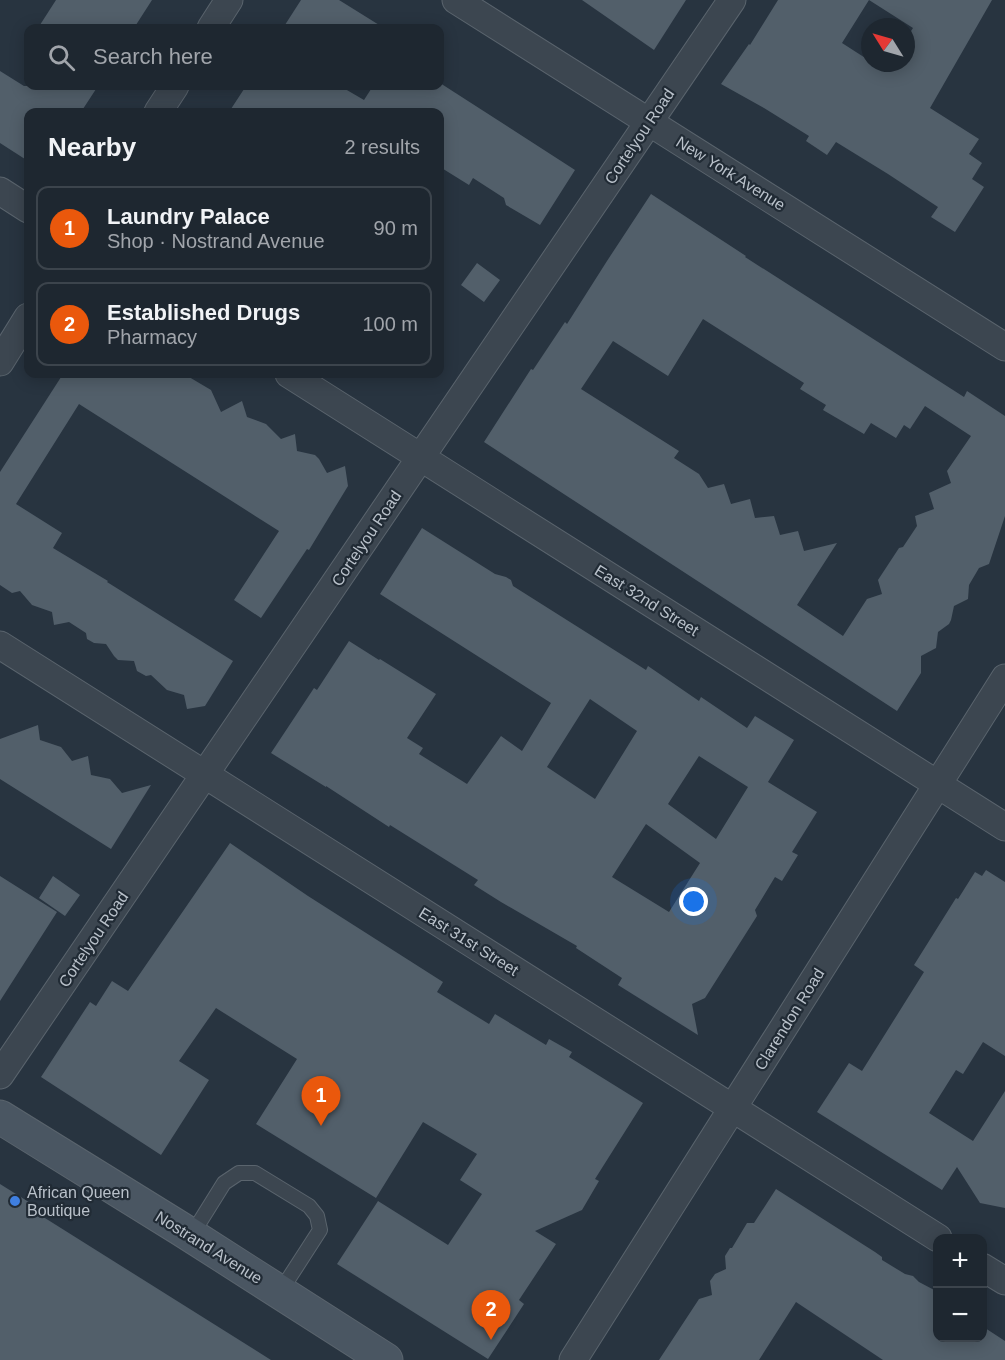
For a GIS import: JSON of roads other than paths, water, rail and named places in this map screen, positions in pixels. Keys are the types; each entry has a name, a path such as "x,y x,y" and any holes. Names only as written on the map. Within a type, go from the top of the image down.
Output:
{"main road":[{"name":"Nostrand Avenue","path":"0,1117 386,1360"}],"street":[{"path":"214,24 229,0"},
{"name":"New York Avenue","path":"456,0 1005,347"},
{"name":"Cortelyou Road","path":"0,1075 732,0"},
{"path":"161,108 172,90"},
{"path":"0,191 24,206"},
{"path":"0,362 24,323"},
{"name":"East 32nd Street","path":"295,378 1005,827"},
{"name":"East 31st Street","path":"0,645 933,1236"},
{"name":"Clarendon Road","path":"573,1360 1005,678"},
{"path":"987,1270 1005,1281"}],"lane":[{"path":"190,1236 224,1183 239,1173 255,1173 309,1206 317,1216 320,1230 280,1292"}],"place":[{"name":"Laundry Palace","path":"321,1126"},
{"name":"African Queen Boutique","path":"15,1201"},
{"name":"Established Drugs","path":"491,1340"}]}
